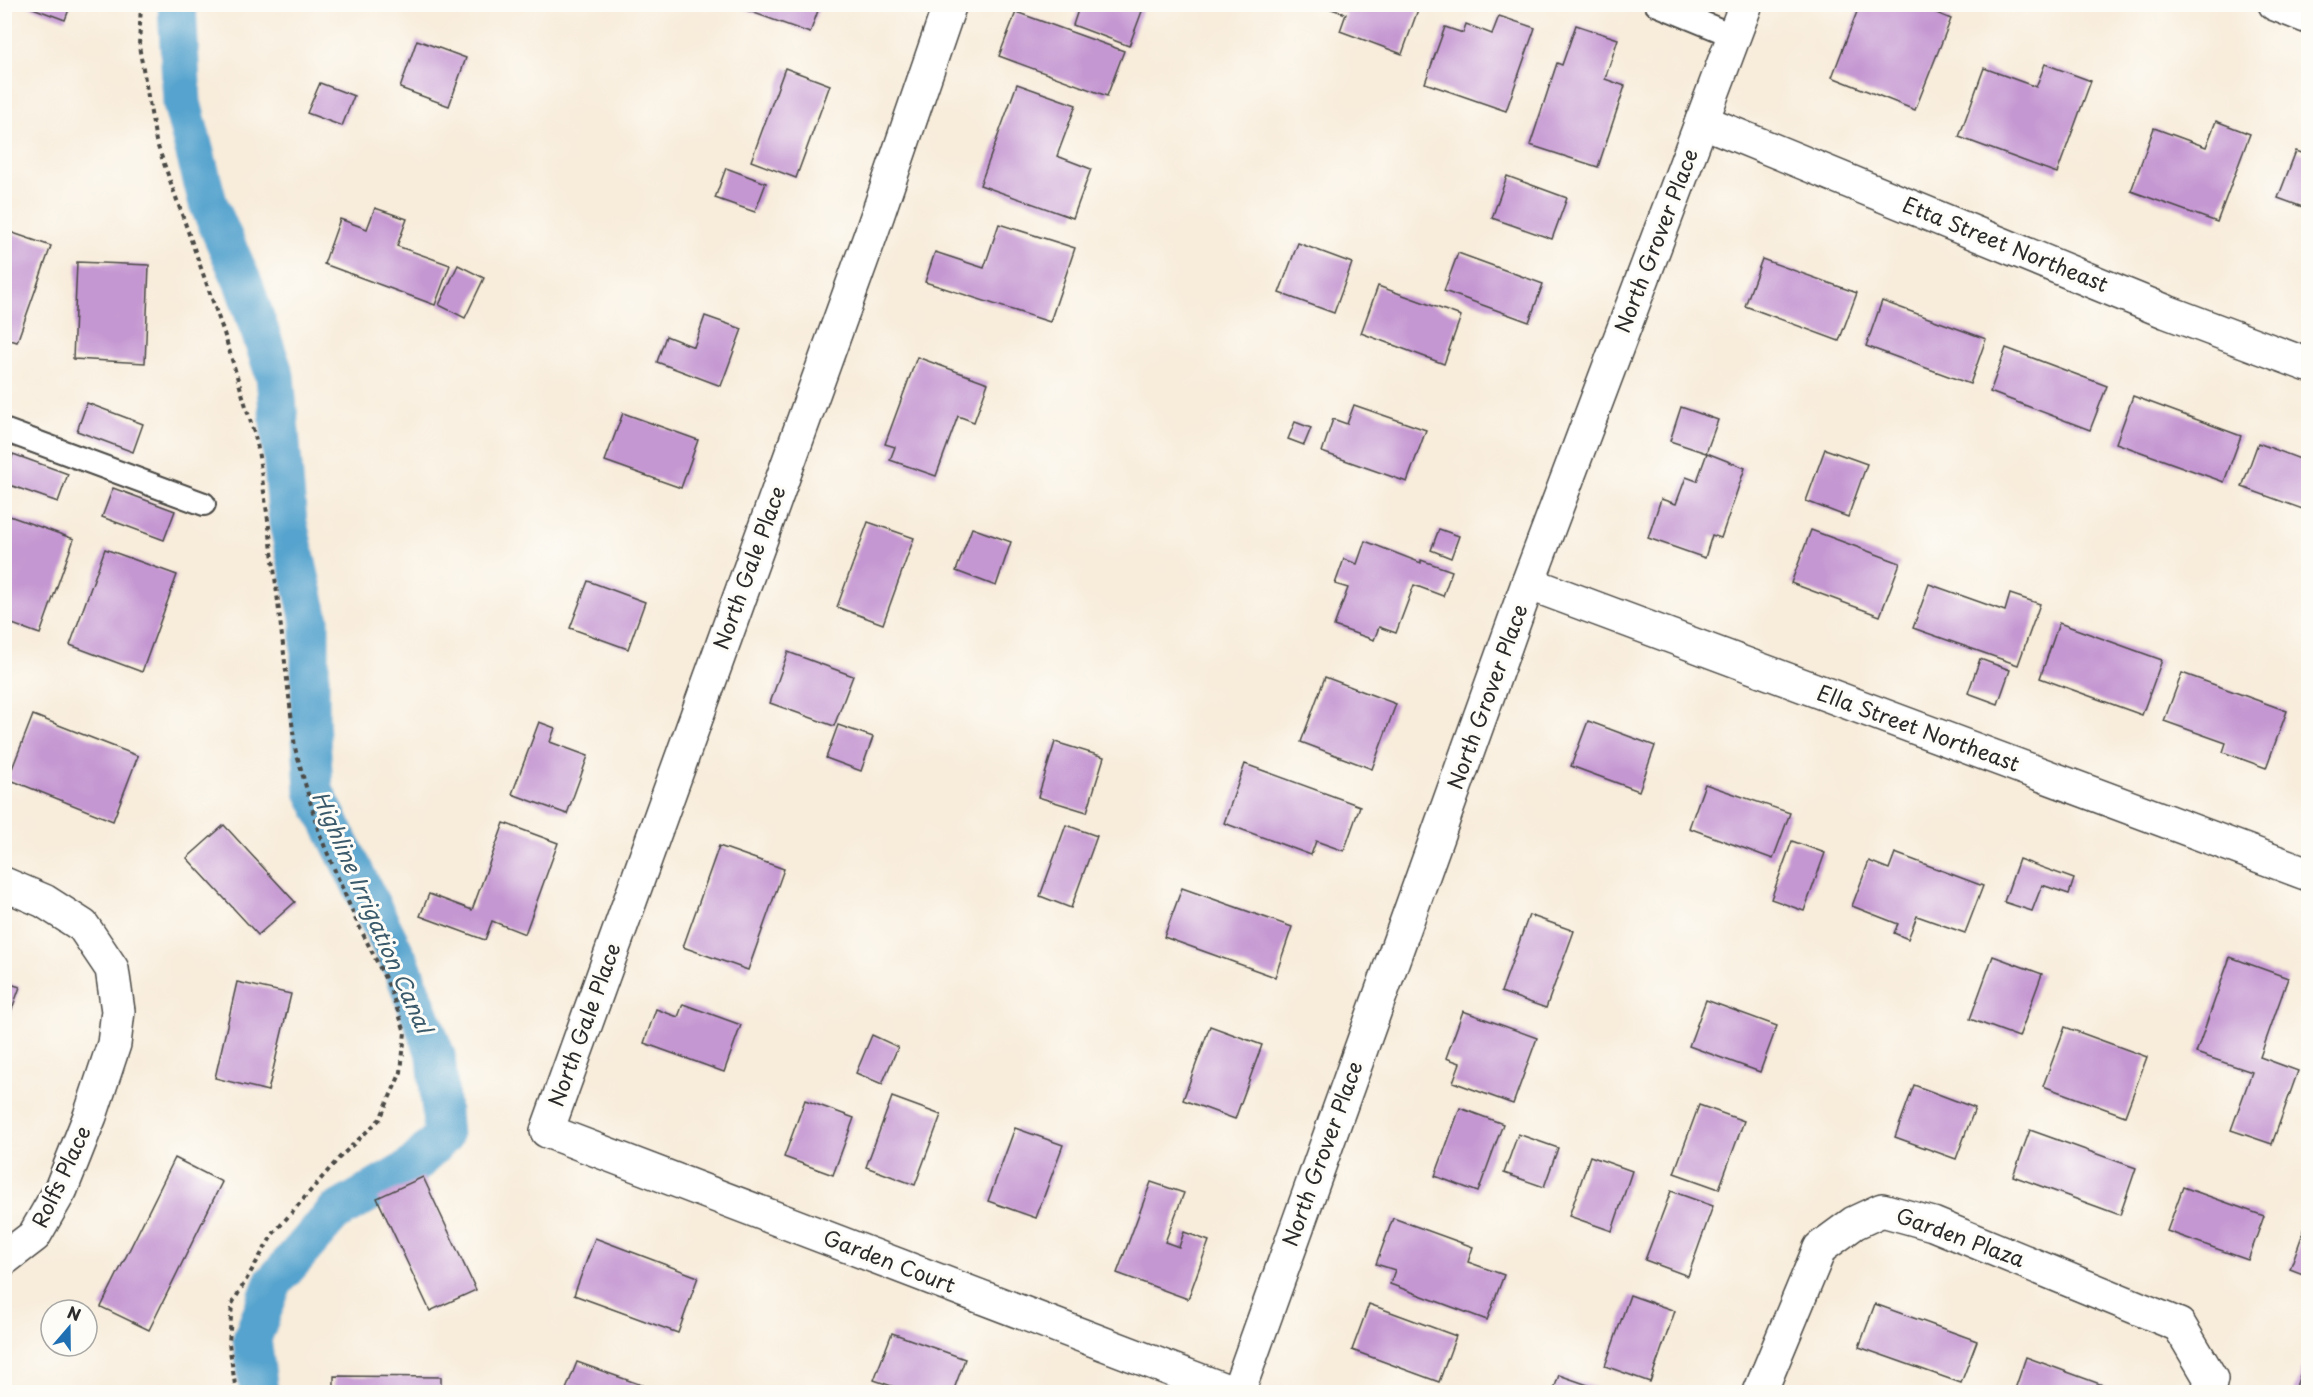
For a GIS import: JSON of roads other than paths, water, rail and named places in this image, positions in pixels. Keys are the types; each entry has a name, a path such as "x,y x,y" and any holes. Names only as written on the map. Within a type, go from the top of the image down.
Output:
{"street":[{"name":"North Gale Place","path":"547,1131 872,231 950,4"},
{"name":"North Grover Place","path":"1238,1392 1528,583 1746,4"},
{"path":"2275,4 2308,17"},
{"name":"Etta Street Northeast","path":"1702,121 2167,312 2308,365"},
{"name":"Ella Street Northeast","path":"1528,583 2308,874"},
{"name":"Rolfs Place","path":"4,884 44,901 83,926 112,969 118,1011 114,1044 90,1116 61,1189 34,1236 4,1259"},
{"name":"Garden Court","path":"547,1131 1230,1392"},
{"name":"Garden Plaza","path":"1760,1392 1820,1248 1854,1223 1882,1210 1933,1224 2179,1325 2211,1379 2208,1392"}],"lane":[{"path":"1656,4 1734,36"},
{"path":"4,430 204,504"}],"waterway":[{"name":"Highline Irrigation Canal","path":"177,4 182,103 208,203 244,285 275,376 288,523 310,621 310,718 314,791 402,967 436,1056 443,1136 410,1169 334,1213 273,1283 252,1339 259,1392"}]}
